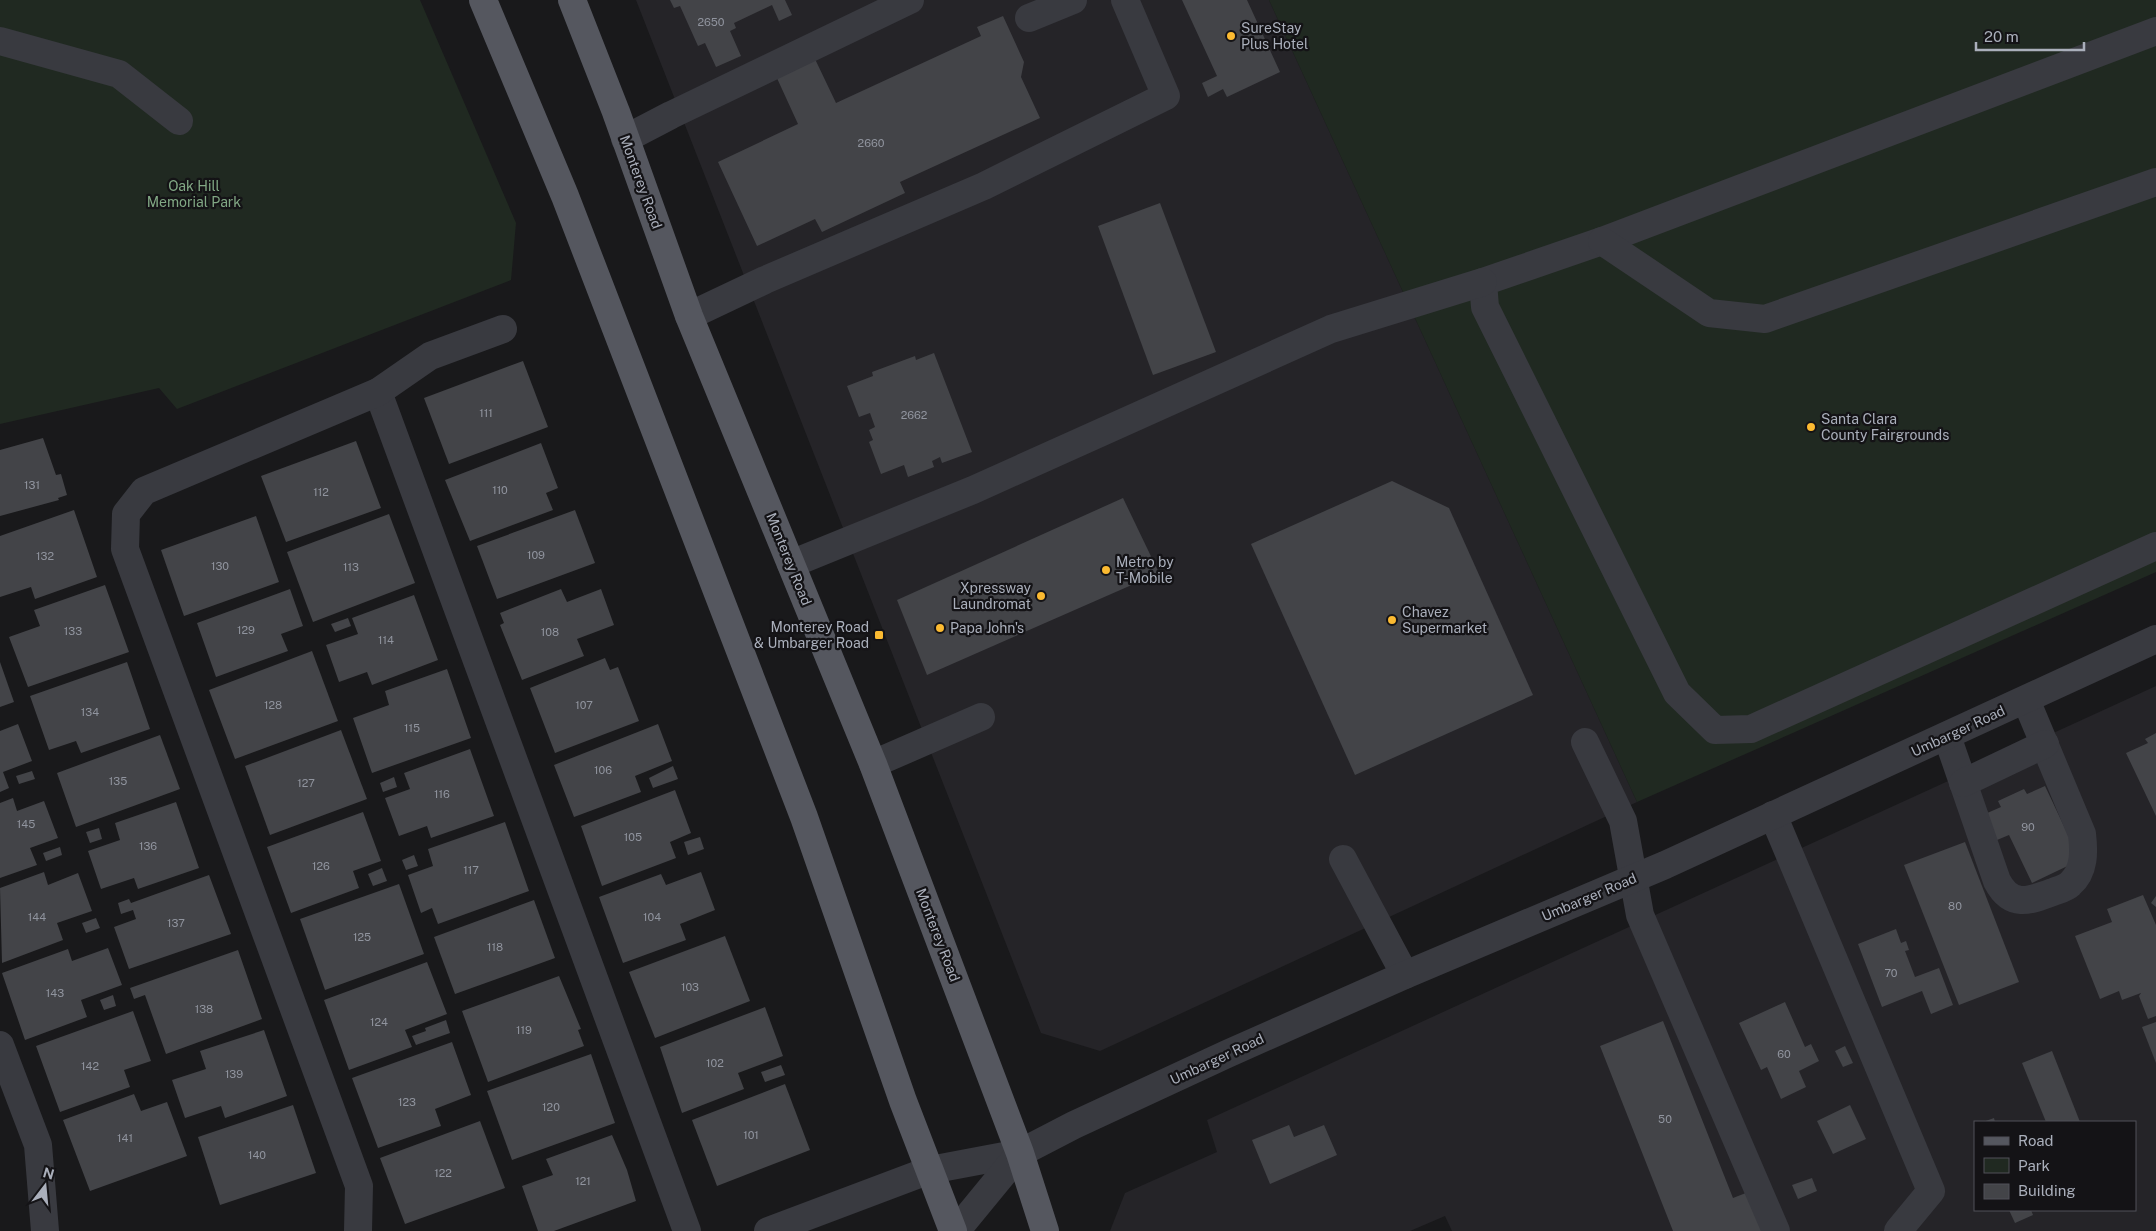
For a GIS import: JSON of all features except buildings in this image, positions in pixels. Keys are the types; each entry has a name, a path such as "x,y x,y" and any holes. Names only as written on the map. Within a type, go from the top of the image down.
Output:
{"main road":[{"path":"484,0 565,196 804,817 903,1101 954,1231"},
{"name":"Monterey Road","path":"572,0 689,316 873,764 1020,1154 1045,1231"}],"street":[{"path":"625,139 671,114 910,0"},
{"path":"1029,18 1073,0"},
{"path":"689,316 765,280 984,186 1166,96 1125,0"},
{"path":"791,564 973,490 1331,329 1483,282 1602,241 2156,31"},
{"path":"0,41 118,74 179,121"},
{"path":"1602,241 1709,313 1765,319 2156,182"},
{"path":"1483,282 1485,307 1677,693 1715,730 1752,729 2156,546"},
{"path":"358,1231 359,1186 125,549 126,514 144,491 378,392 430,356 503,329"},
{"path":"378,392 687,1231"},
{"name":"Umbarger Road","path":"1020,1154 1074,1125 1405,975 1773,816 2156,639"},
{"path":"1947,736 1962,783 2003,893 2016,900 2032,900 2070,885 2078,874 2084,856 2082,834 2026,700"},
{"path":"873,764 981,717"},
{"path":"1585,742 1623,821 1640,915 1776,1231"},
{"path":"1962,783 2045,744"},
{"path":"1773,816 1931,1191 1898,1231"},
{"path":"1343,859 1405,975"},
{"path":"0,1045 38,1145 45,1231"},
{"path":"768,1231 930,1170 1020,1154"},
{"path":"954,1231 1020,1154"}],"shaded area":[{"path":"636,0 1269,0 1637,802 1100,1051 1041,1033"},
{"path":"2156,686 2156,1231 1452,1231 1445,1216 1410,1231 1110,1231 1125,1193 1217,1152 1207,1120"}],"green space":[{"name":"Oak Hill Memorial Park","path":"0,0 420,0 516,223 511,280 177,409 159,388 0,424"},
{"name":"Santa Clara County Fairgrounds","path":"1269,0 2156,0 2156,572 1637,802"}],"place":[{"name":"SureStay Plus Hotel","path":"1231,36"},
{"name":"Santa Clara County Fairgrounds","path":"1811,427"},
{"name":"Metro by T-Mobile","path":"1106,570"},
{"name":"Xpressway Laundromat","path":"1041,596"},
{"name":"Chavez Supermarket","path":"1392,620"},
{"name":"Papa John's","path":"940,628"},
{"name":"Monterey Road & Umbarger Road","path":"879,635"}]}
